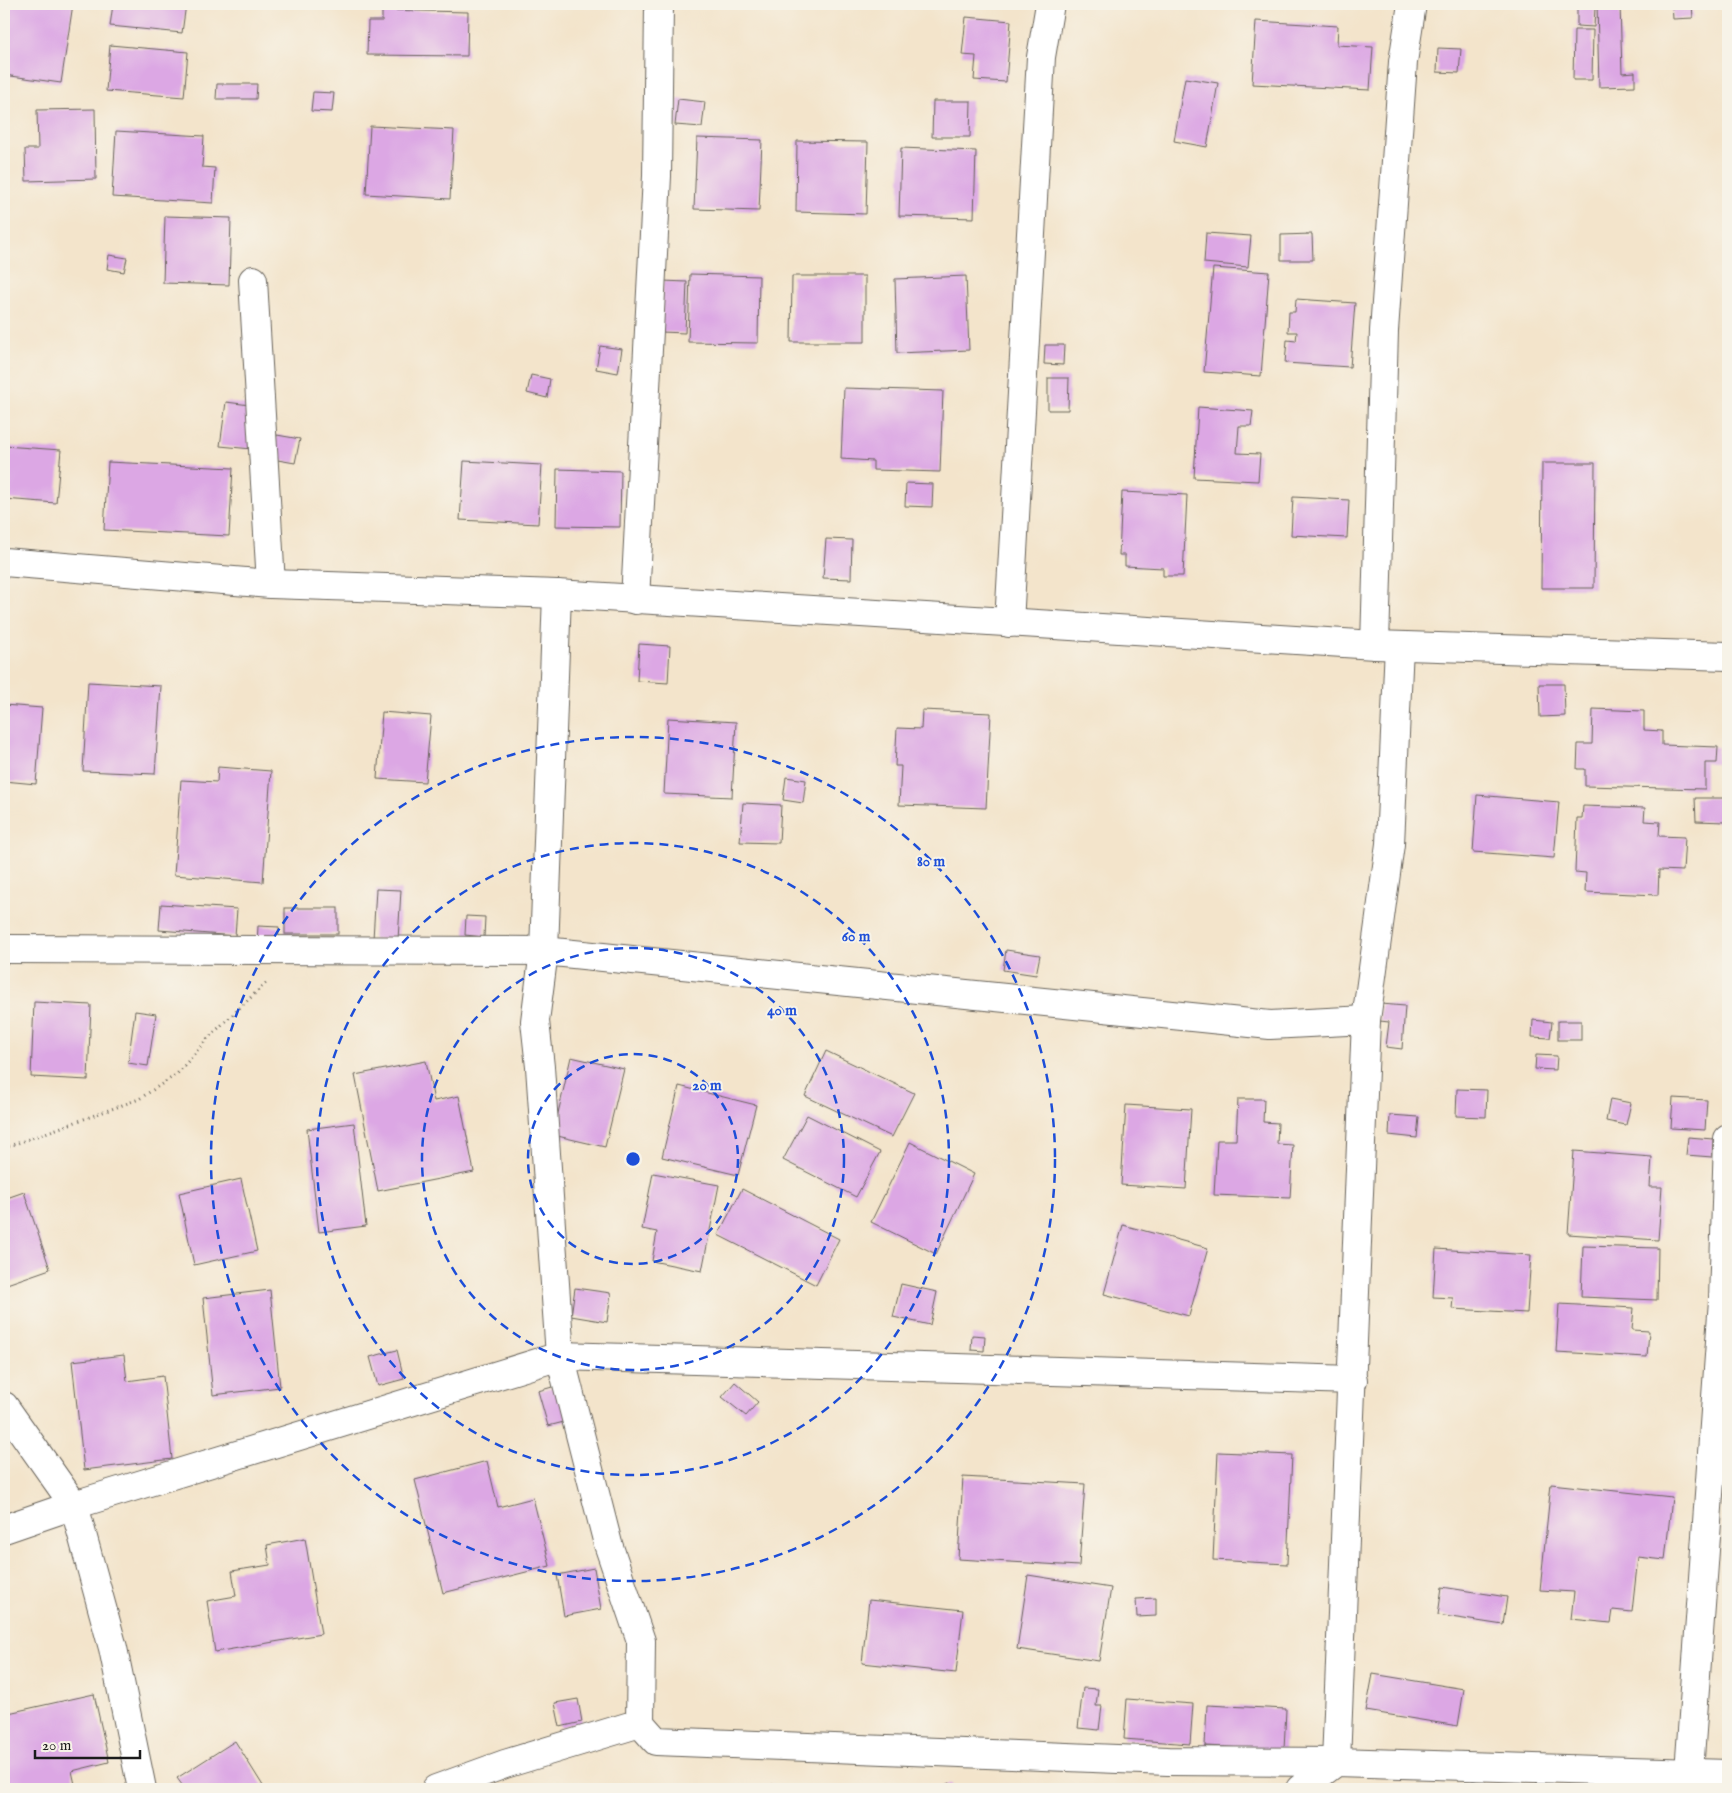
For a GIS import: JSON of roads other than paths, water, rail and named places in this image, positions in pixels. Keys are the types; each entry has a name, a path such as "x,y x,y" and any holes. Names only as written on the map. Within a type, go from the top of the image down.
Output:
{"street":[{"path":"636,600 657,176 659,4"},
{"path":"1010,623 1041,56 1050,4"},
{"path":"1336,1762 1353,1380 1366,1020 1390,844 1384,331 1403,62 1412,4"},
{"path":"253,280 271,584"},
{"path":"4,562 271,584 557,594 1387,646 1728,656"},
{"path":"557,594 544,951 534,1021 540,1067 560,1356 608,1544 641,1641 640,1723 656,1741 1168,1762 1336,1762 1728,1774"},
{"path":"4,949 544,951 1270,1025 1366,1020"},
{"path":"1689,1772 1726,1300 1728,1139"},
{"path":"4,1529 74,1505 560,1356 1353,1380"},
{"path":"4,1406 74,1505 113,1648 142,1789"},
{"path":"436,1789 504,1764 640,1723"},
{"path":"1300,1789 1336,1762"}]}
